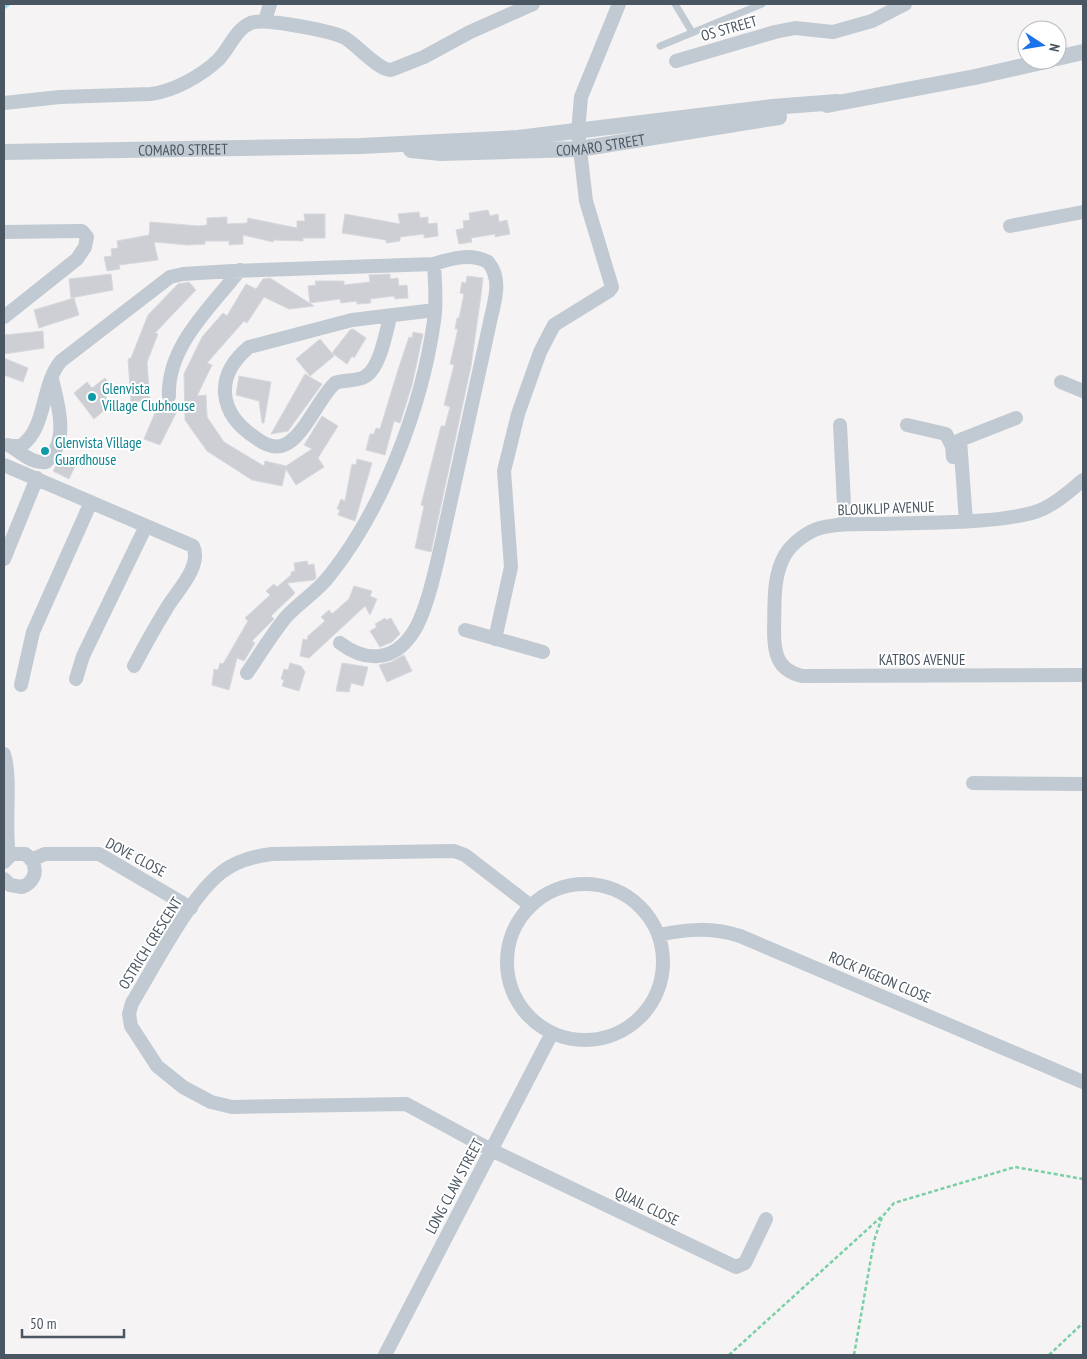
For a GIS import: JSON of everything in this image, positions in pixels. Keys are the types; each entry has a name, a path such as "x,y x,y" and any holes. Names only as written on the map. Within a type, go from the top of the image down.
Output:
{"street":[{"path":"265,21 270,4"},
{"path":"4,103 60,97 151,94 165,91 187,82 215,63 247,24 265,21 342,36 389,71 424,57 470,32 533,4"},
{"path":"495,639 511,567 504,471 518,414 540,352 554,325 609,291 612,287 586,201 578,132 581,97 620,4"},
{"name":"OS STREET","path":"676,61 795,28 833,32 872,22 905,4"},
{"path":"1067,56 1083,52"},
{"name":"COMARO STREET","path":"362,146 442,153 579,149 780,116 837,102 966,79 1017,67"},
{"name":"COMARO STREET","path":"4,152 362,146 518,138 772,107 837,102"},
{"path":"1010,226 1083,212"},
{"path":"4,232 82,231 87,237 85,247 77,259 4,317"},
{"path":"7,444 21,446 31,437 56,366 66,356 165,279 183,274 240,270 434,264 462,257 482,259 493,268 497,288 440,548 429,590 416,628 404,643 393,651 369,658 355,653 340,643"},
{"path":"247,673 287,617 331,575 363,526 407,436 425,370 435,310 434,264"},
{"path":"169,396 170,376 181,347 195,326 240,270"},
{"path":"390,317 384,344 371,372 361,378 335,383 290,442 278,447 270,446 242,429 229,413 225,396 226,377 236,359 249,347 352,320 390,317 435,310"},
{"path":"7,444 22,456 41,463 46,462 53,454 60,430 52,379"},
{"path":"1060,382 1083,391"},
{"path":"962,521 960,440 1016,418"},
{"path":"840,425 845,524"},
{"path":"907,425 946,434 949,438 952,446 962,521"},
{"path":"4,464 191,544 195,554 186,581 165,610 134,666"},
{"path":"4,559 37,478"},
{"name":"BLOUKLIP AVENUE","path":"774,649 776,590 779,570 785,555 808,533 819,528 845,524 962,521 1037,511 1083,480"},
{"path":"21,685 33,632 91,502"},
{"path":"76,679 83,656 146,526"},
{"path":"464,630 542,652"},
{"name":"KATBOS AVENUE","path":"774,649 777,659 784,668 802,676 1083,675"},
{"name":"DOVE CLOSE","path":"4,754 7,768 6,859 21,853 31,860 45,854 99,854 191,908"},
{"path":"973,783 1083,784"},
{"name":"OSTRICH CRESCENT","path":"491,1150 406,1104 227,1107 200,1097 170,1078 158,1066 137,1038 131,1026 129,1012 132,1002 191,908 222,872 235,863 258,856 448,851 465,855 531,906"},
{"path":"4,879 10,885 18,887 30,883 35,872 31,860"},
{"path":"577,884 603,885 626,895 646,912 658,935 663,955 662,975 656,995 640,1017 630,1026 612,1036 592,1040 572,1039 552,1033 531,1019 516,999 508,975 508,950 516,926 531,906 552,891 577,884"},
{"name":"ROCK PIGEON CLOSE","path":"658,935 698,929 740,936 1083,1082"},
{"name":"LONG CLAW STREET","path":"385,1355 552,1033"},
{"name":"QUAIL CLOSE","path":"491,1150 736,1267 745,1263 766,1219"}],"lane":[{"path":"675,4 692,32"},
{"path":"660,46 762,4"}],"path":[{"path":"729,1355 882,1217 894,1203 1015,1167 1083,1179"},
{"path":"854,1355 874,1241 882,1217"},
{"path":"1049,1355 1083,1323"}],"building":[{"path":"488,210 490,216 498,214 499,222 507,220 510,234 495,237 495,234 471,238 472,242 459,244 456,230 464,228 463,221 470,220 469,213"},
{"path":"419,212 420,218 428,217 428,224 437,223 438,236 424,238 424,234 400,237 400,241 386,243 386,240 342,233 345,214 400,224 398,214"},
{"path":"304,214 325,214 325,238 303,238 303,241 274,240 273,242 243,235 243,244 229,245 229,241 205,241 205,244 188,245 154,242 158,260 119,265 120,269 107,271 104,257 112,256 111,249 118,248 117,241 149,235 150,222 199,226 207,225 207,218 227,217 227,224 247,223 248,218 297,228 297,221 305,221"},
{"path":"111,274 113,290 71,298 69,279"},
{"path":"390,274 390,279 398,278 399,286 407,285 408,298 395,299 394,296 370,299 371,303 357,304 357,301 341,303 340,299 310,303 308,286 316,285 315,281 344,281 344,285 370,282 369,275"},
{"path":"467,276 483,278 481,295 471,366 431,552 415,548 424,506 421,505 441,426 445,426 450,407 444,405 454,365 450,364 458,329 455,329 457,318 459,318 464,294 460,293 462,282 466,283"},
{"path":"270,278 314,306 289,309 264,297 247,323 244,321 207,363 212,365 197,396 206,395 207,417 224,442 264,466 265,461 286,466 312,449 304,445 322,416 338,426 318,458 324,467 296,485 286,469 282,486 252,480 207,451 185,420 184,374 202,337 223,313 227,316 246,284 256,289 263,279"},
{"path":"189,282 196,290 155,333 158,334 147,362 150,401 131,402 128,359 131,358 148,315 178,284"},
{"path":"74,298 79,315 39,328 34,310"},
{"path":"353,329 366,338 354,358 352,356 347,364 332,353 350,330"},
{"path":"43,331 44,348 4,354 4,335"},
{"path":"413,332 423,334 412,385 400,423 394,421 385,455 366,450 370,434 374,434 376,428 380,429 409,337 412,338"},
{"path":"320,339 334,356 310,376 296,359"},
{"path":"4,358 28,368 23,382 4,375"},
{"path":"305,374 322,384 288,431 271,434"},
{"path":"239,376 271,382 264,423 262,423 259,401 236,395"},
{"name":"Glenvista Village Clubhouse","path":"105,378 112,387 104,394 109,401 104,404 107,408 94,419 74,393 87,382 92,388"},
{"path":"160,401 178,409 160,445 144,439"},
{"path":"61,458 76,464 69,479 53,471"},
{"path":"357,459 372,463 355,521 338,515 340,510 337,509 341,499 345,501 352,464 356,465"},
{"path":"307,561 308,565 314,564 316,578 314,580 287,583 295,593 271,616 274,619 252,641 255,643 244,661 237,658 229,690 212,685 214,669 218,670 220,663 223,664 248,621 245,618 270,595 266,591 274,584 277,587 291,575 291,572 295,571 294,563"},
{"path":"354,586 372,591 370,596 377,599 370,615 365,606 309,658 300,656 303,639 307,640 308,636 325,621 321,617 329,610 332,614 349,599"},
{"path":"385,618 386,620 391,618 400,634 392,642 380,647 370,631 377,627 375,624"},
{"path":"404,655 412,671 387,682 379,665 391,662"},
{"path":"290,663 301,666 305,672 299,691 282,686 284,680 281,679 284,669 288,670"},
{"path":"342,663 368,667 363,686 351,683 349,692 336,691"}],"waterway":[{"path":"4,7 8,4"}],"place":[{"name":"Glenvista Village Clubhouse","path":"92,397"},
{"name":"Glenvista Village Guardhouse","path":"45,451"}]}
